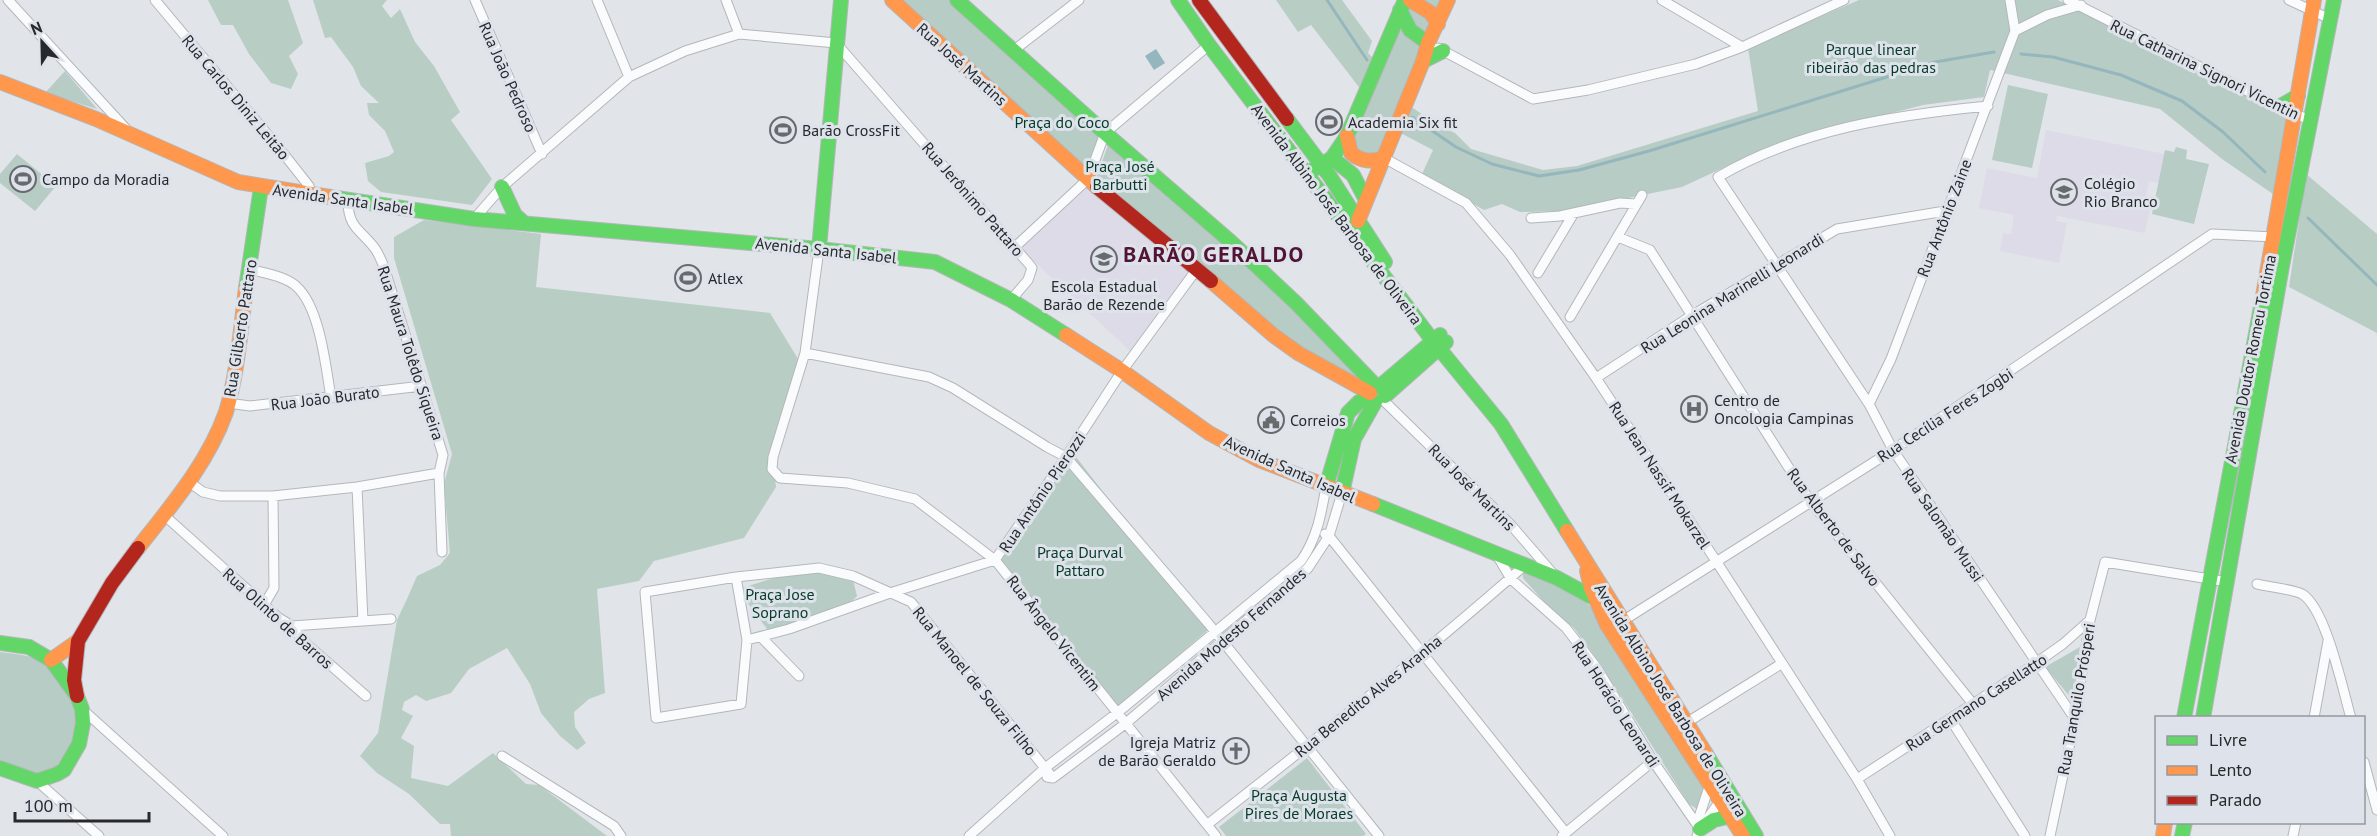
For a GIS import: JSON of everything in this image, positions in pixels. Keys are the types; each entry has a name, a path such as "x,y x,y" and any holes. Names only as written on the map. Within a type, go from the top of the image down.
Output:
{"main road":[{"path":"819,249 841,0"},
{"name":"Rua José Martins","path":"892,0 1088,179 1197,269 1272,335 1298,353 1377,394"},
{"path":"957,0 1105,133 1232,242 1296,303 1377,394"},
{"name":"Avenida Albino José Barbosa de Oliveira","path":"1178,0 1209,45 1308,173 1326,200 1439,342 1476,379 1499,412 1500,424 1612,608 1686,723 1743,836"},
{"name":"Avenida Albino José Barbosa de Oliveira","path":"1198,0 1326,161 1347,205 1362,210 1397,280 1439,342"},
{"path":"1362,210 1423,61 1428,43 1448,0"},
{"name":"Avenida Doutor Romeu Tortima","path":"2203,716 2282,266 2334,0"},
{"path":"1308,173 1326,161 1347,136 1403,2"},
{"path":"1403,2 1431,13 1438,24"},
{"path":"1403,2 1410,30 1428,43"},
{"name":"Avenida Doutor Romeu Tortima","path":"2184,716 2274,237 2313,6"},
{"path":"1423,61 1443,51"},
{"name":"Avenida Santa Isabel","path":"0,81 132,135 238,182 261,187 474,219 819,249 935,262 1011,300 1122,371 1209,434 1259,460 1495,552 1557,578 1612,608"},
{"path":"2279,107 2298,96"},
{"path":"1347,136 1351,153 1363,162 1384,158"},
{"path":"1326,161 1348,168 1357,177 1362,210"},
{"name":"Rua Gilberto Pattaro","path":"78,640 112,583 189,482 215,436 228,403 261,187"},
{"path":"502,187 515,215 524,223"},
{"path":"1326,200 1347,205"},
{"path":"2274,237 2283,239 2282,266"},
{"name":"Avenida Modesto Fernandes","path":"1342,493 1354,439 1377,394 1393,373 1439,342"},
{"name":"Avenida Modesto Fernandes","path":"1326,487 1348,413 1359,402 1377,394"},
{"name":"Avenida Albino José Barbosa de Oliveira","path":"1586,563 1592,597 1613,634 1710,784 1724,795 1756,836"},
{"path":"51,660 78,640"},
{"path":"0,768 37,782 57,774 68,764 81,740 80,702 74,680 78,640"},
{"path":"0,643 30,647 51,660 80,702"},
{"path":"1699,832 1714,820 1731,816"}],"street":[{"path":"8,0 132,135"},
{"name":"Rua Carlos Diniz Leitão","path":"155,0 309,186 312,196"},
{"name":"Rua João Pedroso","path":"475,0 542,154"},
{"path":"597,0 629,77"},
{"path":"726,0 740,34"},
{"path":"1013,51 1079,0"},
{"path":"1662,0 1742,47"},
{"path":"1428,43 1533,99 1588,90 1696,64 1742,47 1844,0"},
{"name":"Rua Antônio Zaine","path":"1869,404 1894,349 2015,31 2010,0"},
{"name":"Rua Catharina Signori Vicentin","path":"2068,0 2082,3 2096,16 2279,107 2312,121"},
{"path":"2289,0 2313,6 2330,20"},
{"path":"2015,31 2047,15 2082,3"},
{"path":"474,219 502,187 629,77 685,51 740,34 836,44"},
{"name":"Rua Jerônimo Pattaro","path":"836,44 1032,268 1028,280 1011,300"},
{"path":"1015,247 1088,179 1105,133 1209,45"},
{"name":"Rua Salomão Mussi","path":"1988,106 1915,113 1871,121 1805,138 1718,177 1869,404 1893,450 2075,719"},
{"name":"Rua Jean Nassif Mokarzel","path":"1384,158 1466,203 1510,255 1596,378 1716,561 1857,779 1890,836"},
{"path":"1570,317 1642,195"},
{"name":"Rua Maura Tolêdo Siqueira","path":"348,201 348,215 359,233 376,250 384,267 443,455 440,473 442,552"},
{"path":"1531,218 1574,213 1620,203 1636,204"},
{"name":"Rua Leonina Marinelli Leonardi","path":"1596,378 1691,316 1837,229 1945,211"},
{"path":"1538,273 1574,213"},
{"name":"Rua Cecília Feres Zogbi","path":"1622,622 1893,450 2212,234 2274,237"},
{"name":"Rua Alberto de Salvo","path":"1618,237 1650,250 1810,501 1973,704"},
{"path":"819,249 805,353 928,377 953,388 1066,457 1214,631 1379,836"},
{"path":"249,269 282,279 297,287 316,320 331,398"},
{"name":"Rua Antônio Pierozzi","path":"747,640 995,560 1122,371 1197,269"},
{"name":"Rua Ângelo Vicentim","path":"805,353 773,457 772,469 780,478 848,483 915,499 995,560 1216,836"},
{"name":"Rua João Burato","path":"228,403 250,406 422,386"},
{"name":"Rua José Martins","path":"1377,394 1511,525 1557,578"},
{"path":"189,482 203,492 220,496 273,496 357,487 440,473"},
{"path":"357,487 363,621"},
{"name":"Avenida Modesto Fernandes","path":"969,836 1045,768 1117,713 1301,561 1318,530 1326,487"},
{"name":"Avenida Modesto Fernandes","path":"1053,778 1125,724 1308,568 1329,536 1342,493"},
{"path":"264,605 274,588 273,496"},
{"name":"Rua Olinto de Barros","path":"164,515 264,605 292,626 303,641 366,696"},
{"path":"1318,530 1329,536 1564,834 1653,761"},
{"name":"Rua Horácio Leonardi","path":"1495,552 1511,579 1566,628 1597,668 1699,832"},
{"name":"Rua Tranquilo Prósperi","path":"2050,836 2075,719 2090,620 2105,562 2209,579"},
{"name":"Rua Benedito Alves Aranha","path":"1208,824 1308,746 1525,565"},
{"name":"Rua Manoel de Souza Filho","path":"747,640 741,704 656,718 645,592 736,577 819,568 853,576 911,602 1053,778"},
{"path":"736,577 747,640"},
{"path":"2209,579 2228,582"},
{"path":"2257,584 2302,594 2318,613 2329,639 2351,716"},
{"path":"292,626 391,619"},
{"name":"Rua Germano Casellatto","path":"1857,779 2036,663 2063,644 2090,620"},
{"path":"761,637 798,676"},
{"path":"2314,716 2329,639"},
{"path":"1686,723 1781,664"},
{"path":"80,702 223,836"},
{"path":"1951,720 2025,836"},
{"path":"502,756 614,826 621,836"},
{"path":"2365,766 2377,810"},
{"path":"1036,778 1053,778"},
{"path":"37,782 99,836"},
{"path":"1699,832 1699,818 1710,784"},
{"path":"1699,832 1724,795"}],"shaded area":[{"name":"Colégio Rio Branco","path":"2046,130 2165,154 2159,183 2149,181 2145,201 2151,203 2145,233 2057,216 2056,221 2067,223 2059,263 2000,251 2003,233 2011,234 2014,215 1979,208 1987,168 2037,178"},
{"name":"Escola Estadual Barão de Rezende","path":"1087,187 1190,270 1130,351 1020,248"}],"green space":[{"path":"208,0 288,0 303,43 289,56 298,74 291,89 271,83 249,54 233,25 221,25"},
{"path":"313,0 387,0 382,6 391,18 400,9 415,42 434,66 460,112 451,120 492,179 472,205 381,192 368,181 365,163 389,156 394,152 385,131 369,115 367,103 379,103 361,86 353,67 331,37 325,38"},
{"name":"Praça do Coco","path":"895,0 953,0 1105,133 1088,174"},
{"path":"1276,0 1342,0 1372,41 1368,53 1375,60 1362,91 1311,25 1298,32"},
{"name":"Parque linear ribeirão das pedras","path":"1407,0 1443,0 1407,104 1438,125 1455,133 1471,149 1543,170 1577,166 1758,111 1748,48 1859,0 2058,0 2288,117 2273,194 2222,159 2160,109 1990,70 1984,97 1923,105 1802,136 1755,153 1682,187 1564,211 1520,212 1502,204 1484,210 1422,174 1433,150 1393,129 1382,156 1372,160 1352,150 1350,134"},
{"path":"65,71 97,109 45,93"},
{"path":"2008,85 2048,94 2032,168 1992,160"},
{"name":"Praça José Barbutti","path":"1109,142 1196,217 1371,383 1367,388 1298,347 1096,179"},
{"path":"2176,147 2187,150 2186,159 2209,164 2194,224 2152,214 2165,150 2174,152"},
{"name":"Campo da Moradia","path":"17,154 56,186 35,211 0,183 0,174"},
{"path":"2306,174 2377,234 2377,333 2289,287"},
{"path":"424,220 541,234 536,287 770,313 800,362 772,457 776,487 744,538 654,561 639,581 597,589 605,693 589,699 574,712 575,727 586,743 577,750 560,736 541,713 530,684 507,648 469,669 451,693 426,701 416,695 404,702 402,710 413,716 401,738 414,746 411,778 448,786 493,753 526,784 539,785 607,836 451,836 450,824 440,824 409,794 377,773 360,756 378,733 397,620 417,576 440,565 450,553 444,484 452,454 394,258 394,237"},
{"name":"Praça Durval Pattaro","path":"1073,453 1209,629 1118,707 1001,559"},
{"path":"1528,570 1575,593 1591,607 1705,786 1697,809 1689,804 1599,662 1574,628 1555,614 1523,578 1523,572"},
{"name":"Praça Jose Soprano","path":"820,571 853,580 857,596 848,605 770,633 744,598 742,588 777,577"},
{"path":"2080,647 2072,699 2045,667"},
{"path":"0,652 17,654 45,663 59,677 75,707 77,737 60,763 48,773 39,775 28,773 0,762"},
{"name":"Praça Augusta Pires de Moraes","path":"1307,758 1366,834 1363,836 1226,836 1219,827"}],"water":[{"path":"1156,49 1165,63 1154,70 1145,56"}],"waterway":[{"path":"1327,0 1367,60"},
{"path":"1412,117 1456,147 1492,164 1539,176 1579,170 1649,151 1935,62 1994,52"},
{"path":"2021,54 2053,57 2121,75 2182,101 2223,132 2265,172"},
{"path":"2308,218 2377,285"}],"traffic: fast":[{"path":"819,249 841,0"},
{"path":"957,0 1231,242 1296,303 1377,387"},
{"path":"1178,0 1209,45 1433,341 1501,424 1567,531"},
{"path":"1308,173 1332,158 1347,136 1405,0"},
{"path":"2203,716 2282,266 2334,0"},
{"path":"1400,10 1410,30 1428,43"},
{"path":"1423,61 1443,51"},
{"path":"2279,107 2298,96"},
{"path":"1287,119 1329,175 1385,262"},
{"path":"1332,158 1353,175 1366,200"},
{"path":"246,288 261,187"},
{"path":"502,187 515,215 524,223"},
{"path":"330,197 474,219 819,249 935,262 1011,300 1066,335"},
{"path":"2184,716 2263,296"},
{"path":"1379,387 1440,335"},
{"path":"1385,396 1446,342"},
{"path":"1326,487 1348,413 1359,402 1370,396"},
{"path":"1342,493 1354,439 1375,402"},
{"path":"1373,504 1557,578 1592,597"},
{"path":"0,643 29,647 51,660 77,696 82,709 83,723 79,744 64,770 57,774 37,781 0,768"},
{"path":"1706,754 1756,836"},
{"path":"1700,829 1714,820 1731,816"},
{"path":"2182,836 2185,824"}],"traffic: slow":[{"path":"892,0 1097,187"},
{"path":"1410,0 1431,13 1438,24"},
{"path":"1358,221 1423,61 1428,43 1448,0"},
{"path":"2263,296 2314,0"},
{"path":"0,82 96,119 238,182 330,197"},
{"path":"1347,136 1351,153 1355,156 1367,160 1384,158"},
{"path":"1211,281 1273,335 1298,353 1370,393"},
{"path":"138,548 188,483 209,449 226,412 233,383 246,288"},
{"path":"1066,335 1122,371 1209,433 1259,460 1373,504"},
{"path":"1567,531 1706,754"},
{"path":"1587,571 1591,588 1607,625 1743,836"},
{"path":"51,660 78,641"},
{"path":"2163,836 2165,824"}],"traffic: jam":[{"path":"1199,0 1287,119"},
{"path":"1097,187 1211,281"},
{"path":"77,696 74,680 78,641 112,583 138,548"}],"place":[{"name":"Academia Six fit","path":"1329,122"},
{"name":"Barão CrossFit","path":"783,130"},
{"name":"Campo da Moradia","path":"23,179"},
{"name":"Colégio Rio Branco","path":"2064,192"},
{"name":"Escola Estadual Barão de Rezende","path":"1104,259"},
{"name":"Atlex","path":"688,278"},
{"name":"Centro de Oncologia Campinas","path":"1694,409"},
{"name":"Correios","path":"1271,420"},
{"name":"Igreja Matriz de Barão Geraldo","path":"1236,751"}],"district":[{"name":"BARÃO GERALDO","path":"1214,254"}]}
